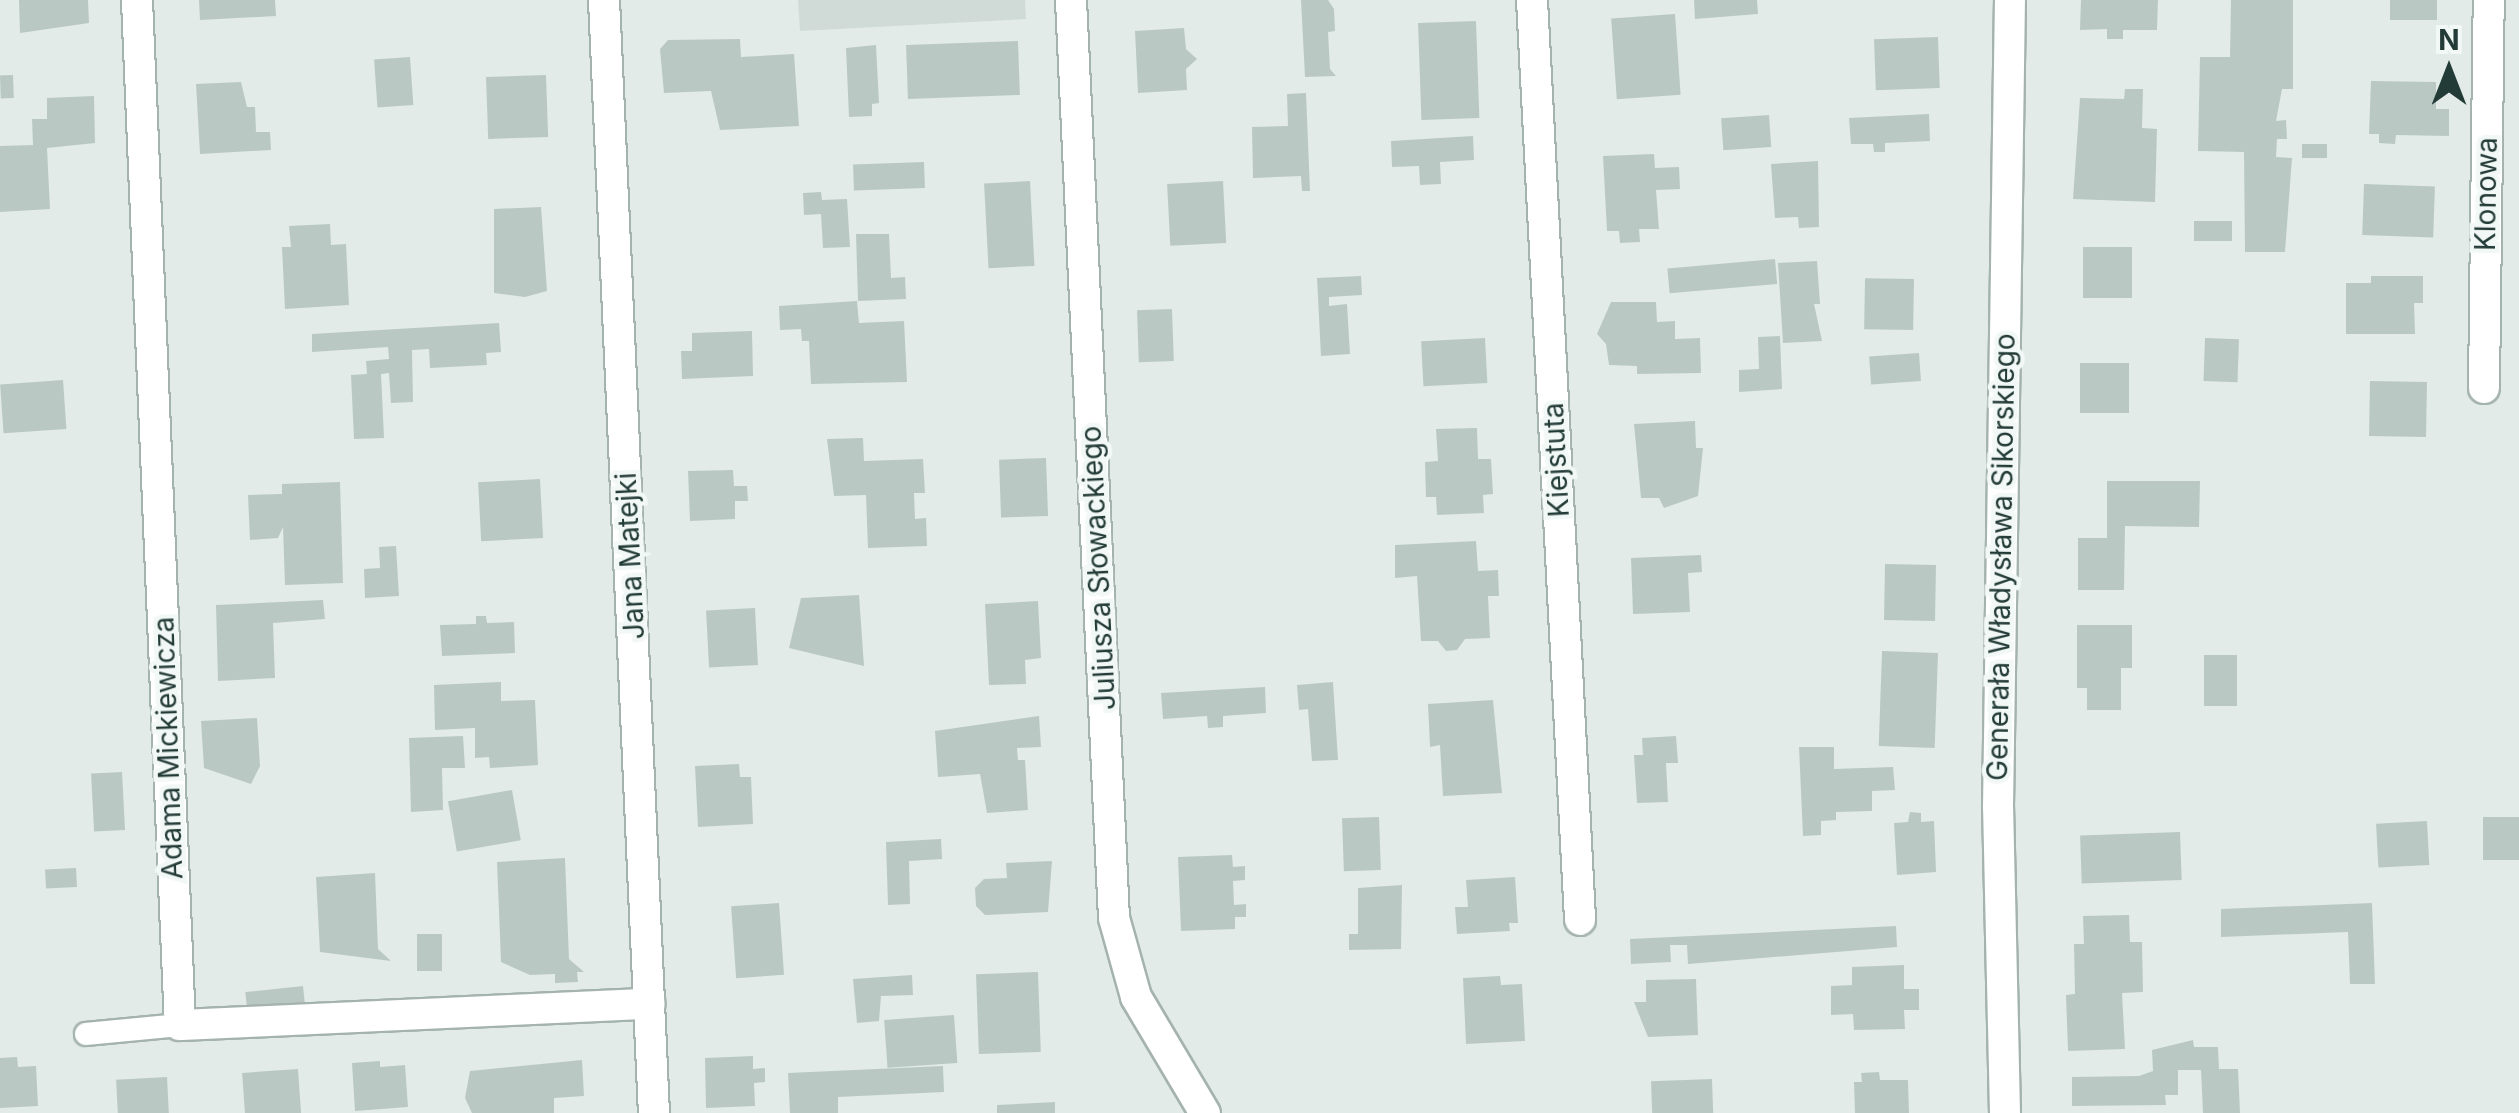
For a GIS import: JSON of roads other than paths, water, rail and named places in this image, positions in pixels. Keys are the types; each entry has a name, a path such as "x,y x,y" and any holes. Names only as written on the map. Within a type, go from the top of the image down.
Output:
{"street":[{"name":"Adama Mickiewicza","path":"137,0 180,1025"},
{"name":"Jana Matejki","path":"604,0 654,1113"},
{"name":"Juliusza Słowackiego","path":"1071,0 1114,918 1136,997 1205,1113"},
{"name":"Kiejstuta","path":"1532,0 1580,920"},
{"name":"Generała Władysława Sikorskiego","path":"2005,1113 1998,806 2010,0"},
{"name":"Klonowa","path":"2484,388 2489,0"},
{"path":"180,1025 650,1004"}],"lane":[{"path":"86,1034 180,1025"}]}
